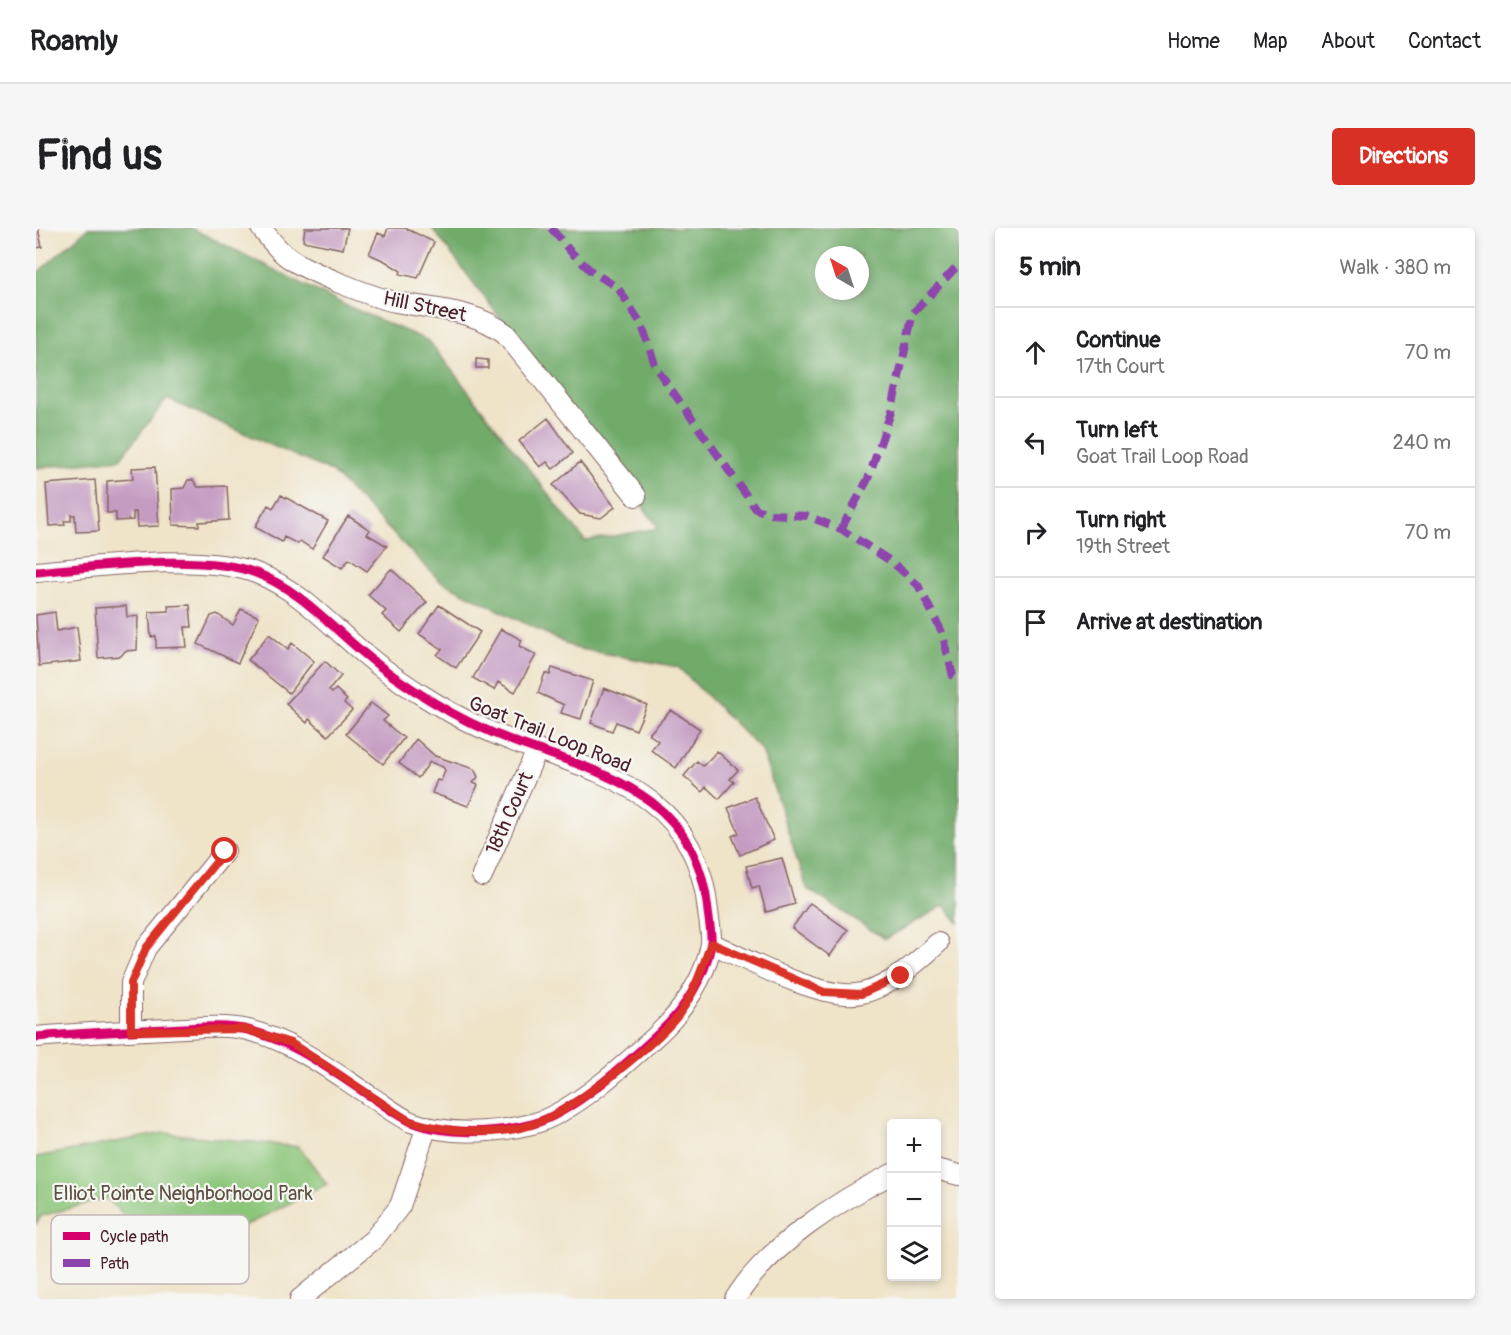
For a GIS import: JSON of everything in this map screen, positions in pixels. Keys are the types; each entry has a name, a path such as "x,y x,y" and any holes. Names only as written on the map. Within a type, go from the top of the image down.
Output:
{"street":[{"name":"Hill Street","path":"261,228 288,258 361,290 393,302 466,313 490,322 505,333 636,496"},
{"name":"Goat Trail Loop Road","path":"36,572 191,562 223,565 256,573 307,601 363,652 426,698 463,719 537,750 583,764 614,778 641,792 666,812 688,843 697,861 708,905 711,943 698,979 677,1017 603,1082 567,1106 539,1122 507,1129 471,1131 427,1126 409,1121 291,1043 244,1029 131,1031 36,1037"},
{"name":"18th Court","path":"482,876 537,750"},
{"path":"131,1031 131,983 146,948 225,851"},
{"path":"711,943 824,992 861,994 901,976 938,943"},
{"path":"300,1299 374,1239 400,1206 427,1126"},
{"path":"941,1170 959,1175"},
{"path":"735,1299 760,1268 784,1244 868,1186 887,1176"}],"green space":[{"path":"88,228 191,228 345,305 429,341 585,541 659,528 432,228 959,228 959,923 945,905 885,939 806,888 762,751 678,667 575,648 440,581 332,472 167,399 120,459 36,468 36,274"},
{"name":"Elliot Pointe Neighborhood Park","path":"164,1133 299,1147 327,1184 249,1224 249,1215 123,1215 107,1198 41,1216 36,1224 36,1157"}],"building":[{"path":"36,228 38,228 42,247 36,248"},
{"path":"305,228 348,228 343,249 303,241"},
{"path":"388,228 405,228 434,242 418,278 400,274 401,271 369,254 378,233 385,236"},
{"path":"476,359 488,360 488,368 476,368"},
{"path":"548,418 573,453 553,469 547,462 540,467 519,441"},
{"path":"580,462 615,507 601,518 580,514 553,485"},
{"path":"155,467 159,526 137,527 136,512 133,512 133,520 116,521 116,513 107,513 107,481 133,479 132,468"},
{"path":"95,480 99,531 76,532 75,515 71,515 71,521 64,521 65,525 49,526 46,484"},
{"path":"188,480 193,480 198,487 227,486 229,520 199,522 199,526 173,525 172,489 184,488"},
{"path":"281,495 328,521 312,549 300,541 298,544 284,537 282,542 255,527 268,505 273,508"},
{"path":"348,516 370,530 367,534 387,546 367,571 349,559 342,568 323,556"},
{"path":"391,569 427,602 401,632 382,615 386,611 368,595"},
{"path":"190,605 192,627 185,627 187,647 156,648 156,636 151,637 149,612 169,611 168,606"},
{"path":"439,605 480,632 456,668 437,655 442,649 419,634"},
{"path":"126,606 127,617 138,616 137,650 125,651 121,656 98,658 95,608"},
{"path":"241,609 259,617 238,663 198,644 211,616 217,614 233,625"},
{"path":"55,612 57,631 77,627 81,661 39,666 36,615"},
{"path":"501,629 522,640 519,646 536,655 515,692 498,682 494,690 473,678"},
{"path":"269,634 288,649 292,643 314,661 289,693 248,660"},
{"path":"325,661 341,676 329,690 332,693 336,689 347,700 344,703 352,710 328,736 309,719 307,723 286,704"},
{"path":"552,668 593,681 581,719 561,713 564,705 538,693 545,673 550,675"},
{"path":"604,688 647,705 636,730 616,722 612,731 591,723"},
{"path":"371,703 388,716 383,721 404,738 383,764 346,734"},
{"path":"671,710 700,729 676,768 651,750 658,741 649,734"},
{"path":"416,739 435,756 474,769 478,777 473,783 478,785 468,806 432,793 437,780 441,781 445,770 443,767 430,762 418,778 399,763"},
{"path":"717,751 738,770 730,779 734,782 719,799 706,787 702,792 684,776 697,761 703,766"},
{"path":"755,797 774,840 740,855 732,836 739,833 728,808"},
{"path":"782,858 795,904 766,912 759,886 752,888 746,866"},
{"path":"810,903 848,930 830,956 792,928"}],"marked path":[{"path":"551,228 591,271 618,288 642,325 656,368 756,509 770,514 807,516 841,529 892,562 918,585 942,632 953,676 959,682"},
{"path":"841,529 868,479 892,409 913,313 959,264"}],"cycle path":[{"path":"36,572 178,562 234,567 271,580 299,597 387,671 445,709 497,735 600,773 652,802 673,822 689,846 701,875 711,932 711,944 704,969 692,993 676,1015 646,1045 599,1086 564,1110 532,1124 503,1129 456,1131 411,1122 297,1049 248,1030 208,1027 36,1037"}],"route":[{"path":"225,851 146,948 131,983 131,1031 194,1028 244,1029 291,1043 409,1121 427,1126 471,1131 507,1129 539,1122 567,1106 603,1082 677,1017 698,979 711,943 824,992 861,994 901,976"}]}
